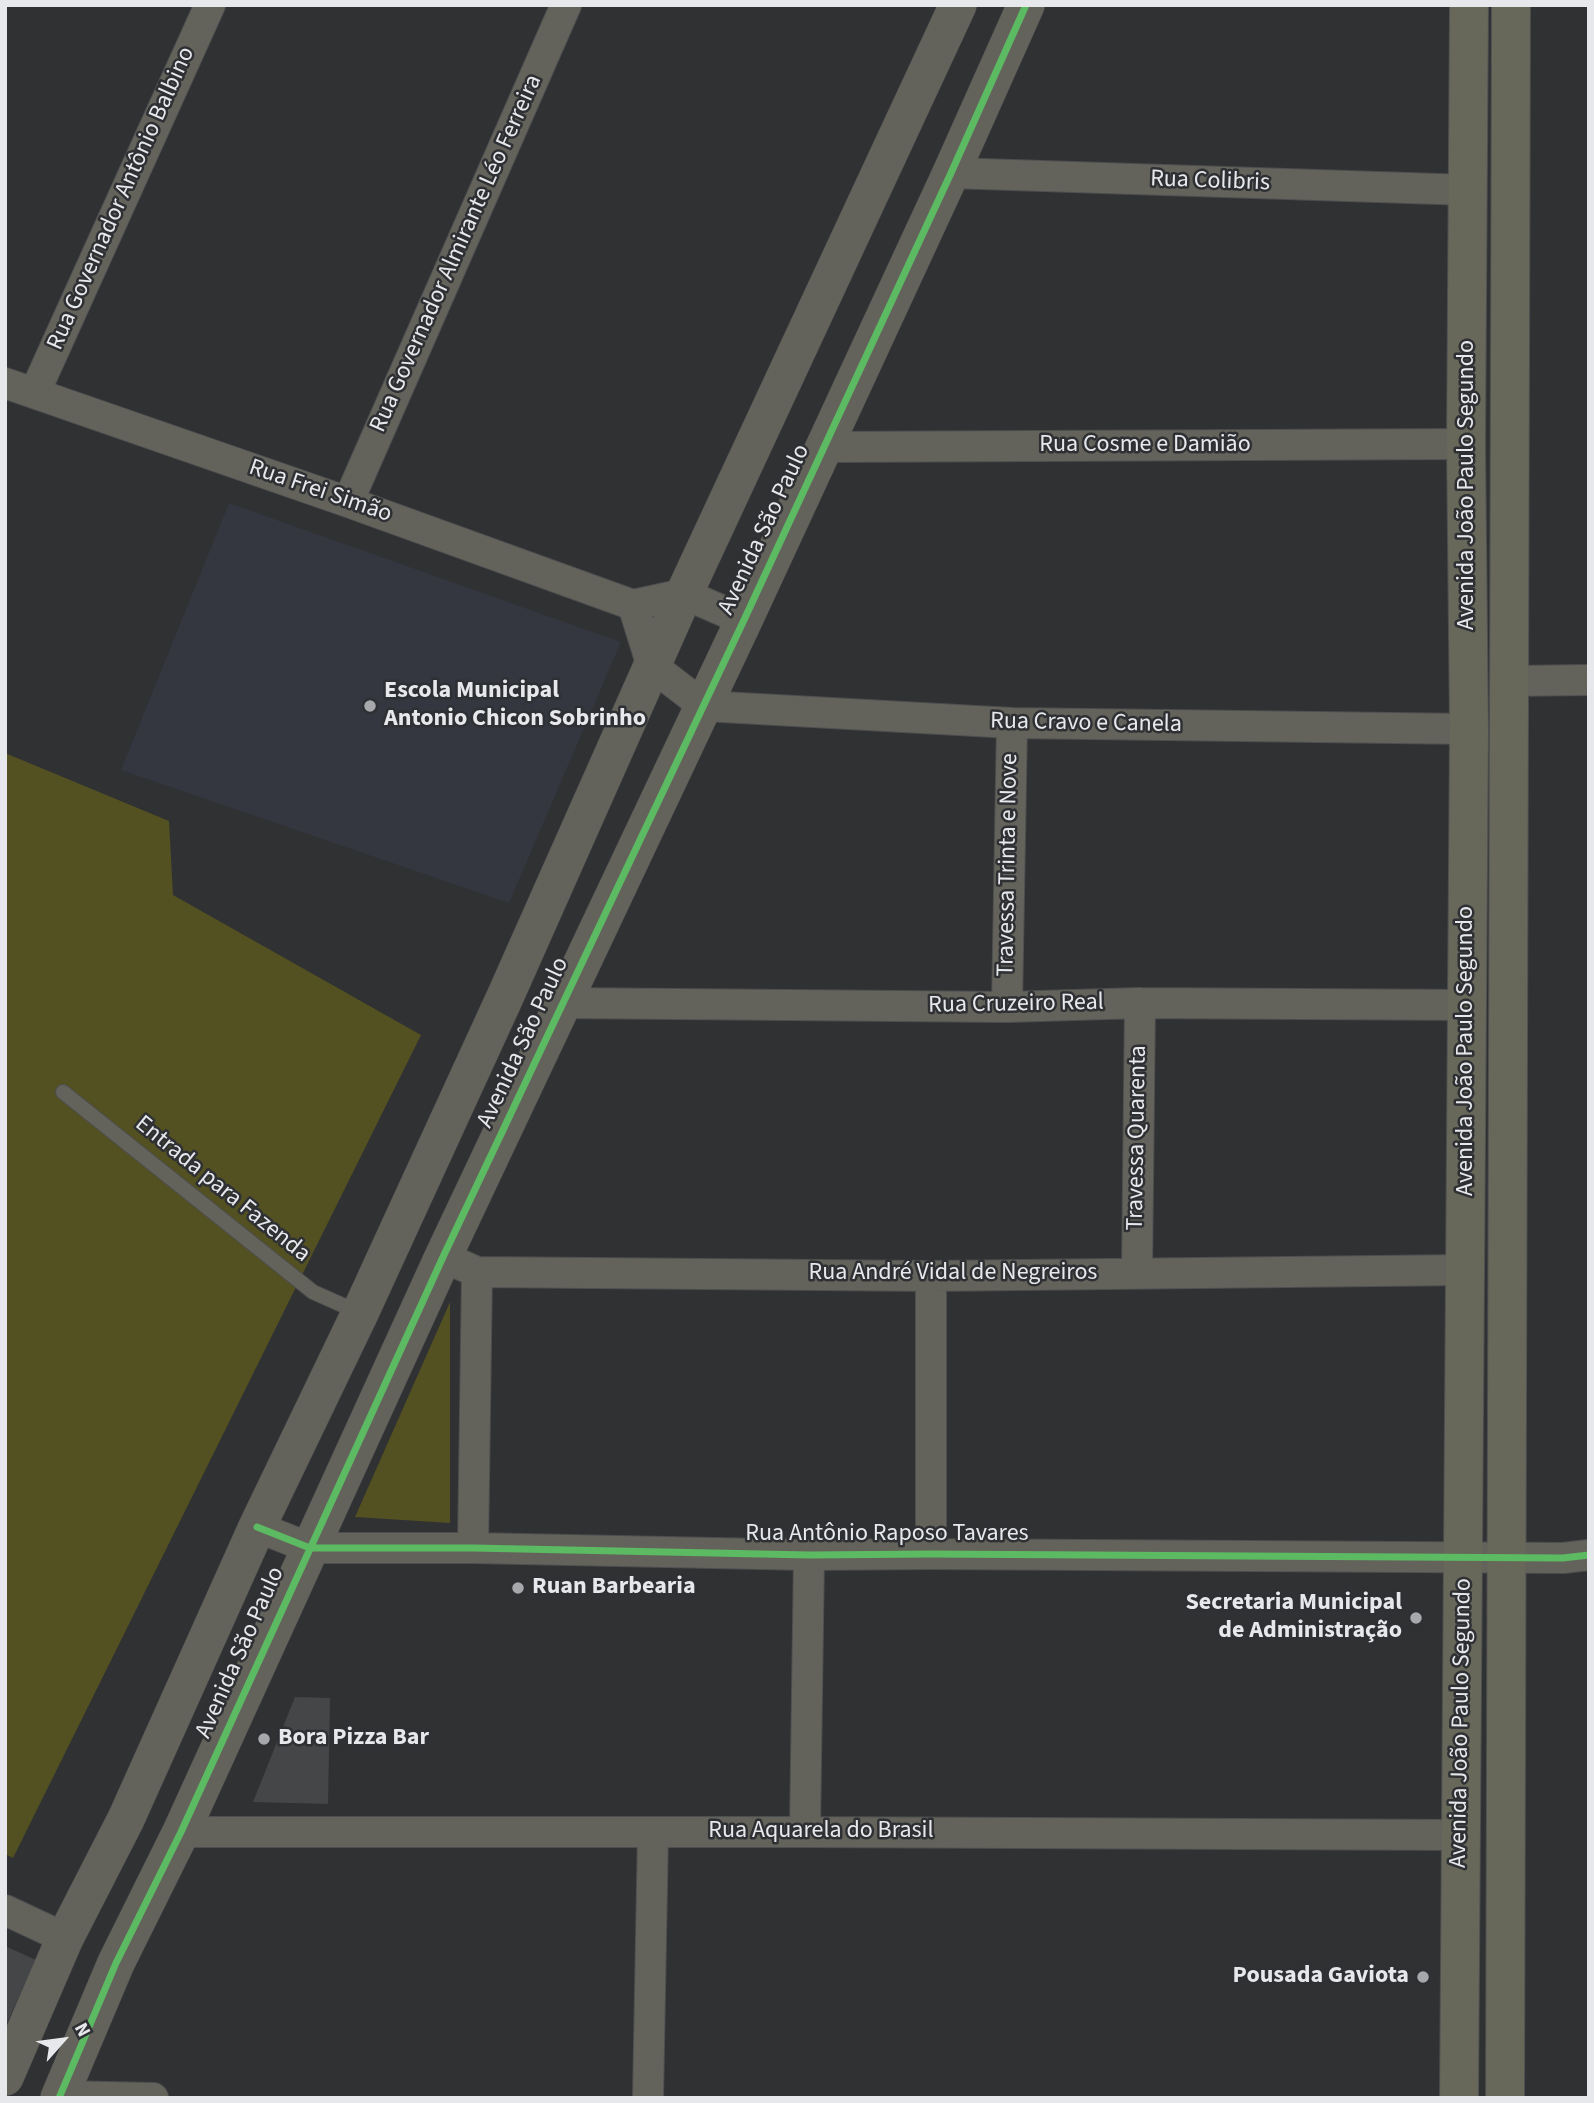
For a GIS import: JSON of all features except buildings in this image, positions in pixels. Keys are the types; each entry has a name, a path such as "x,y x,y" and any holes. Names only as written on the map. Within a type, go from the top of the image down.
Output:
{"main road":[{"name":"Avenida João Paulo Segundo","path":"1459,2098 1469,729 1466,444 1469,5"},
{"name":"Avenida João Paulo Segundo","path":"1505,2098 1511,5"}],"street":[{"name":"Rua Governador Antônio Balbino","path":"35,392 209,5"},
{"name":"Rua Governador Almirante Léo Ferreira","path":"348,502 566,5"},
{"name":"Avenida São Paulo","path":"5,2077 65,1938 126,1819 257,1527 360,1313 511,984 684,594 958,5"},
{"name":"Avenida São Paulo","path":"60,2097 117,1963 181,1832 443,1257 704,706 1026,5"},
{"name":"Rua Colibris","path":"951,173 1469,190"},
{"name":"Rua Frei Simão","path":"5,383 348,502 633,605"},
{"name":"Rua Cosme e Damião","path":"824,447 1466,444"},
{"path":"704,706 652,666 633,605 684,594 744,620"},
{"path":"1510,681 1589,680"},
{"name":"Rua Cravo e Canela","path":"704,706 1012,723 1469,729"},
{"name":"Travessa Trinta e Nove","path":"1007,1007 1012,723"},
{"name":"Rua Cruzeiro Real","path":"564,1003 1007,1007 1140,1003 1467,1005"},
{"name":"Travessa Quarenta","path":"1137,1273 1140,1003"},
{"name":"Rua André Vidal de Negreiros","path":"443,1257 477,1272 931,1276 1466,1270"},
{"path":"472,1548 477,1272"},
{"path":"931,1276 931,1554"},
{"path":"257,1527 310,1548"},
{"name":"Rua Antônio Raposo Tavares","path":"310,1548 472,1548 809,1555 1563,1558 1589,1555"},
{"path":"805,1832 809,1555"},
{"name":"Rua Aquarela do Brasil","path":"181,1832 1461,1835"},
{"path":"648,2098 653,1832"},
{"path":"5,1910 65,1938"},
{"path":"60,2097 153,2098"}],"lane":[{"name":"Entrada para Fazenda","path":"64,1092 313,1292 360,1313"}],"shaded area":[{"name":"Escola Municipal Antonio Chicon Sobrinho","path":"229,503 621,642 509,903 121,770"},
{"path":"5,753 169,821 173,895 421,1035 13,1858 5,1854"},
{"path":"450,1302 450,1523 355,1517"}],"cycle path":[{"path":"59,2098 116,1963 181,1832 443,1257 744,620 1026,5"},
{"path":"257,1527 310,1548 473,1548 809,1555 1563,1558 1589,1555"}],"place":[{"name":"Escola Municipal Antonio Chicon Sobrinho","path":"370,706"},
{"name":"Ruan Barbearia","path":"518,1588"},
{"name":"Secretaria Municipal de Administração","path":"1416,1618"},
{"name":"Bora Pizza Bar","path":"264,1739"},
{"name":"Pousada Gaviota","path":"1423,1977"}]}
